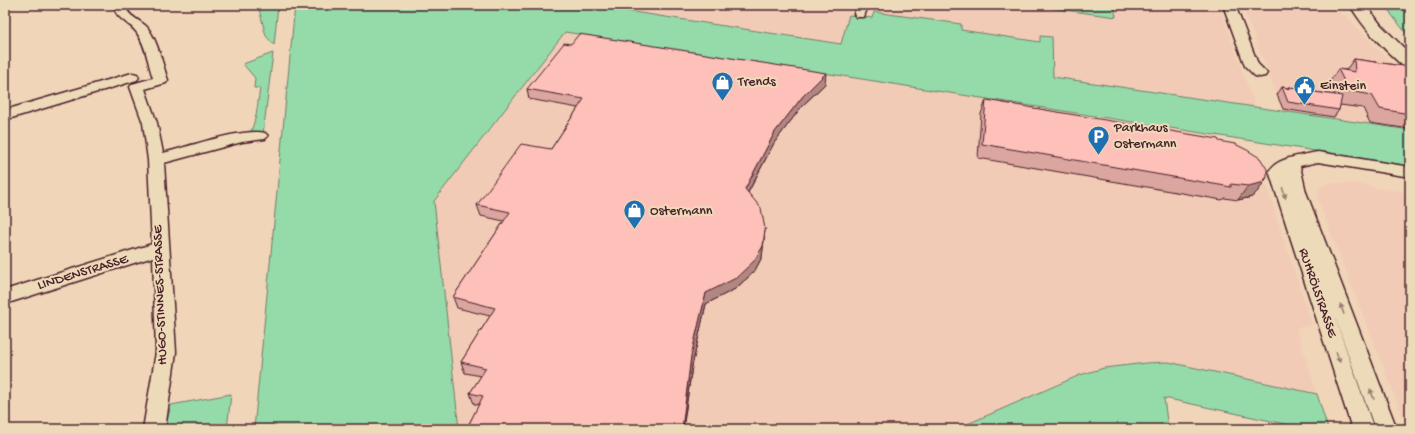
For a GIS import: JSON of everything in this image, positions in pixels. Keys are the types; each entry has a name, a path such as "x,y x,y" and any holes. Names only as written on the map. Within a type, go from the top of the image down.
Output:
{"main road":[{"path":"1358,5 1378,32 1410,62"}],"street":[{"path":"5,115 134,82 161,80 144,34 138,26 126,18 119,5"},
{"path":"1229,5 1252,66 1260,73"},
{"name":"HUGO-STINNES-STRASSE","path":"134,82 150,123 156,160 166,352 154,429"},
{"path":"156,160 242,137 260,136"},
{"name":"RUHRÖLSTRASSE","path":"1363,429 1277,171 1291,163 1318,157 1410,172"},
{"path":"1291,163 1410,182"},
{"name":"RUHRÖLSTRASSE","path":"1291,163 1298,192 1386,429"},
{"name":"LINDENSTRASSE","path":"5,297 161,248"}],"shaded area":[{"path":"588,5 852,5 841,44"},
{"path":"876,5 1050,5 1050,8 1116,16 1114,5 1219,5 1255,107 1053,77 1040,42 961,30 961,25 874,12"},
{"path":"1242,5 1320,5 1347,17 1375,47 1410,78 1410,130 1283,111"},
{"path":"565,32 1218,137 1223,151 1257,157 1312,325 1296,328 1317,394 1185,365 1080,375 956,429 459,429 434,201"},
{"path":"1329,183 1350,183 1410,193 1410,429 1408,429 1318,200 1318,192 1320,187"}],"green space":[{"path":"258,5 278,5 274,45 266,36"},
{"path":"295,5 588,5 841,44 849,15 872,18 874,12 961,24 961,30 1040,42 1040,36 1052,37 1053,77 1410,130 1410,166 565,32 434,201 459,429 254,429"},
{"path":"1050,5 1114,5 1116,17 1050,8"},
{"path":"1388,6 1410,10 1410,38 1391,14"},
{"path":"273,53 263,134 254,134 251,132 256,116 260,88 254,88 255,78 243,64"},
{"path":"1168,362 1317,394 1328,429 1308,429 1164,398 1168,429 956,429 1080,375 1104,368"},
{"path":"231,394 227,429 165,429 171,405"}],"building":[{"name":"Ostermann","path":"579,34 826,73 803,96 775,132 745,189 761,208 765,229 763,246 754,261 736,278 706,293 691,356 682,429 486,429 469,424 483,396 470,393 486,368 461,362 495,308 453,297 510,212 477,205 521,144 551,149 584,99 527,89 564,43 571,44"},
{"path":"1354,59 1410,67 1410,114 1380,109 1372,95 1349,91 1338,69 1355,72"},
{"path":"1282,87 1290,89 1289,87 1307,89 1308,91 1342,96 1339,110 1288,102"},
{"name":"Parkhaus Ostermann","path":"986,100 1218,139 1219,141 1235,144 1260,158 1267,169 1267,177 1261,183 1248,186 1231,184 1231,187 982,144"}],"place":[{"name":"Trends","path":"723,102"},
{"name":"Einstein","path":"1305,106"},
{"name":"Parkhaus Ostermann","path":"1098,156"},
{"name":"Ostermann","path":"635,230"}]}
